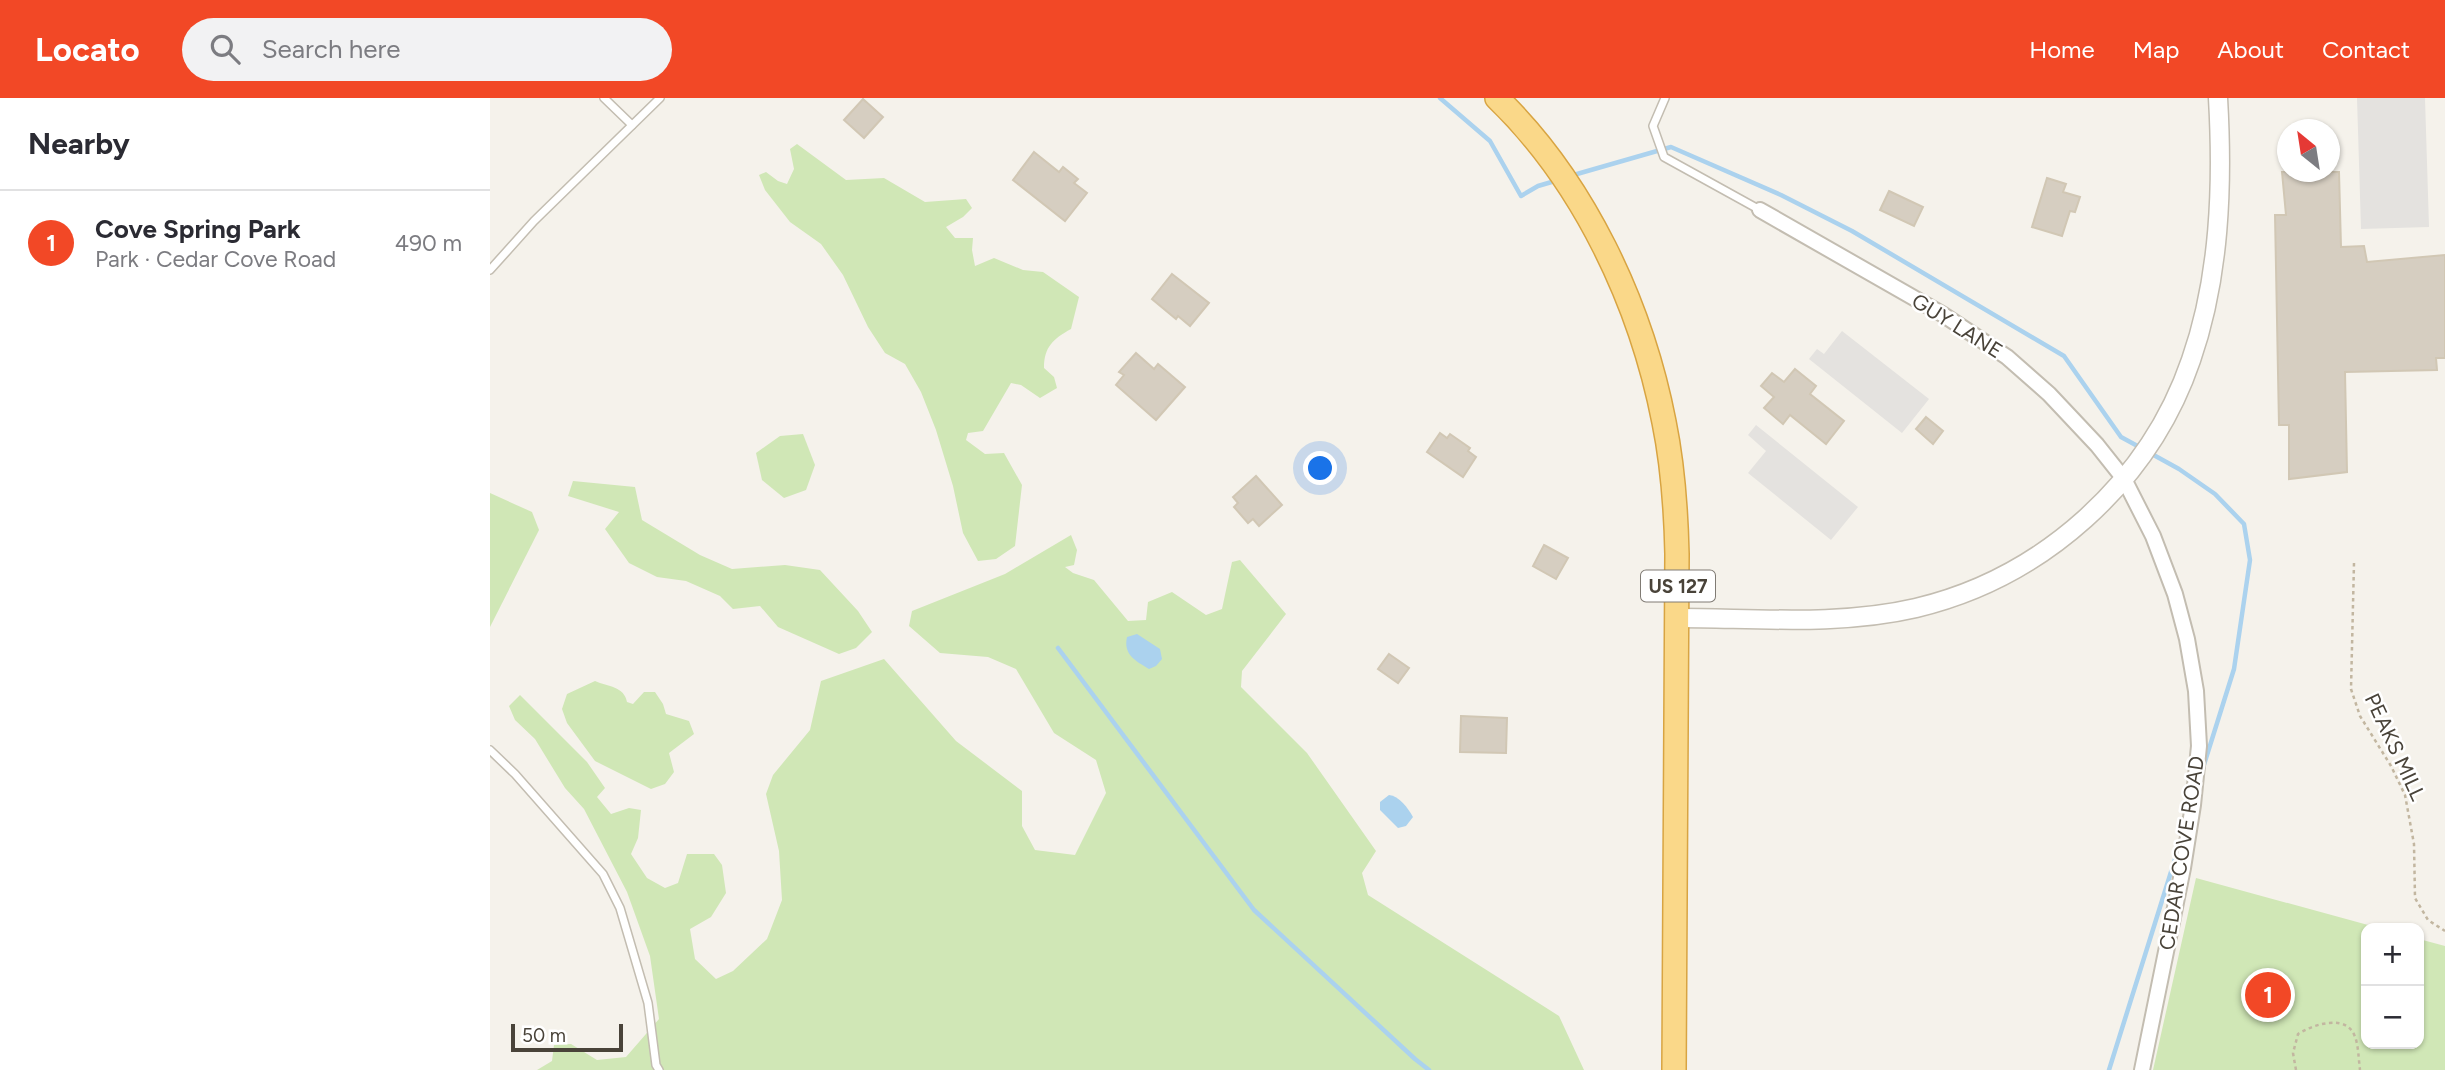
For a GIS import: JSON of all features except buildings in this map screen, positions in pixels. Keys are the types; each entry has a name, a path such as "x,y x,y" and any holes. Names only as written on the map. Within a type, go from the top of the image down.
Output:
{"highway":[{"name":"US 127","path":"1497,98 1546,155 1580,205 1609,257 1642,337 1657,387 1672,466 1678,618 1674,1070"}],"street":[{"path":"1678,618 1847,618 1903,610 1949,599 1996,579 2052,546 2084,521 2124,479 2157,432 2176,397 2191,360 2211,283 2217,225 2220,161 2218,98"},
{"name":"GUY LANE","path":"1760,210 1942,314 2007,357 2059,404 2124,479"},
{"name":"CEDAR COVE ROAD","path":"2124,479 2153,536 2175,594 2193,664 2198,718 2196,775 2189,836 2142,1070"}],"lane":[{"path":"604,98 632,125"},
{"path":"490,270 534,221 660,98"},
{"path":"1665,98 1653,126 1664,157 1760,210"},
{"path":"490,750 516,774 603,874 620,908 648,1003 656,1065 659,1070"}],"path":[{"name":"PEAKS MILL","path":"2354,564 2351,689 2360,716 2391,766 2405,795 2414,844 2415,898 2428,920 2445,931"},
{"path":"2295,1070 2293,1053 2298,1034 2323,1024 2337,1022 2346,1023 2352,1029 2357,1042 2360,1070"}],"green space":[{"path":"797,144 846,180 884,178 925,202 966,199 972,208 946,227 955,238 973,238 975,266 994,258 1023,270 1043,272 1079,297 1071,329 1055,340 1046,354 1044,368 1054,377 1057,388 1040,398 1021,385 1011,383 983,431 968,433 966,440 985,454 1004,453 1022,485 1015,546 996,559 978,561 963,533 953,486 936,430 921,392 905,364 885,353 868,327 843,275 821,244 790,222 765,190 759,175 766,172 787,184 794,169 790,149"},
{"path":"803,434 815,465 806,490 784,498 762,480 756,453 780,436"},
{"path":"573,481 635,487 642,520 700,555 732,569 785,565 820,570 858,611 872,632 856,648 839,654 778,627 760,606 733,609 720,596 686,581 657,577 629,563 605,529 619,512 568,496"},
{"path":"490,493 532,512 539,530 490,627"},
{"path":"1071,535 1077,550 1074,565 1065,567 1073,573 1094,580 1128,621 1146,620 1148,602 1172,592 1206,615 1222,609 1232,562 1240,560 1286,614 1242,671 1241,687 1307,753 1376,851 1362,873 1368,895 1559,1016 1584,1070 537,1070 552,1061 554,1045 571,1044 597,1060 626,1057 659,1019 650,956 627,892 584,809 565,788 535,739 515,720 509,706 520,695 587,762 605,788 597,797 611,814 629,808 641,810 638,838 631,854 647,878 665,888 678,883 687,854 714,854 722,865 726,893 711,917 690,929 695,959 716,979 733,971 767,939 782,900 779,851 766,794 773,775 810,730 821,681 884,659 956,741 1022,791 1022,826 1035,850 1075,855 1106,793 1096,760 1054,733 1016,669 988,657 940,653 909,626 912,611 1005,574"},
{"path":"595,681 619,690 627,702 633,704 644,692 655,692 666,714 689,721 694,734 669,753 674,772 665,784 651,789 595,761 567,723 562,709 567,694"},
{"path":"2196,878 2361,923 2361,1049 2424,1049 2424,940 2445,946 2445,1070 2153,1070"}],"shaded area":[{"path":"2357,98 2425,98 2429,227 2361,229"},
{"path":"1842,331 1929,399 1902,433 1809,359 1817,349 1824,354"},
{"path":"1756,425 1858,507 1831,540 1748,473 1766,451 1748,435"}],"water":[{"path":"1137,634 1160,649 1162,659 1156,666 1149,669 1129,653 1127,637"},
{"path":"1389,795 1400,800 1413,817 1406,826 1398,828 1380,810 1380,802"}],"waterway":[{"path":"1440,98 1490,141 1521,196 1538,186 1555,181"},
{"path":"1570,176 1671,147 1781,195 1852,231 2064,356 2121,437 2143,449"},
{"path":"2150,453 2215,494 2244,524 2250,560 2234,669 2202,771"},
{"path":"1058,648 1254,910 1429,1070"},
{"path":"2109,1070 2181,840"}],"place":[{"name":"Cove Spring Park","path":"2268,995"}]}
